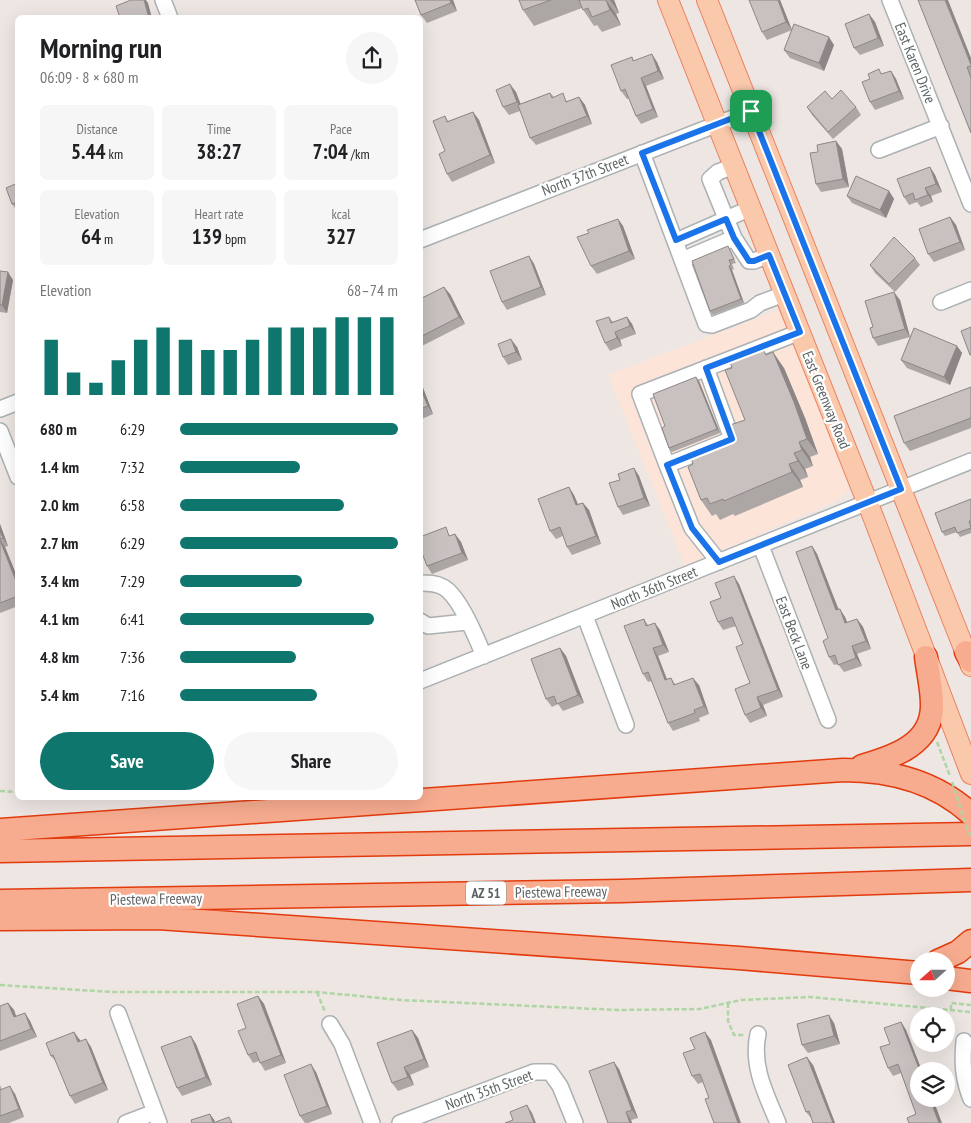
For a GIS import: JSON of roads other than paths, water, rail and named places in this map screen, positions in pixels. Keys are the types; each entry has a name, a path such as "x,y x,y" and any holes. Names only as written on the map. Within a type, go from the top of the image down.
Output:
{"highway":[{"path":"843,770 902,753 914,744 928,724 932,706 926,657"},
{"path":"423,800 843,770 891,774 947,788 966,809"},
{"path":"0,830 422,800"},
{"path":"0,852 971,835"},
{"name":"Piestewa Freeway","path":"0,902 612,891 971,880"},
{"path":"0,919 158,918 739,958 910,972"},
{"path":"955,953 971,941"},
{"path":"955,979 971,981"}],"main road":[{"name":"East Greenway Road","path":"668,0 867,502 971,774"},
{"path":"707,0 969,660"}],"street":[{"path":"163,0 169,15"},
{"name":"East Karen Drive","path":"890,0 971,204"},
{"name":"North 37th Street","path":"423,239 751,111"},
{"path":"880,150 940,126"},
{"path":"642,153 706,324 712,326 751,310 760,303 784,294"},
{"path":"734,166 718,172 710,178 726,219 734,238 749,261 769,255"},
{"path":"676,240 750,208"},
{"path":"682,260 734,238"},
{"path":"940,302 971,290"},
{"path":"719,562 692,528 640,394 800,332"},
{"path":"667,465 732,439 706,368"},
{"path":"0,409 15,403"},
{"path":"0,431 15,469"},
{"name":"North 36th Street","path":"423,680 971,461"},
{"name":"East Beck Lane","path":"760,546 828,720"},
{"path":"423,583 430,583 445,588 455,599 484,656"},
{"path":"585,616 626,724"},
{"path":"423,622 428,626 467,622"},
{"path":"118,1013 157,1117 126,1123"},
{"path":"330,1024 342,1044 372,1123"},
{"path":"758,1034 754,1051 758,1070 778,1123"},
{"path":"964,1041 962,1062 964,1080 971,1099"},
{"name":"North 35th Street","path":"400,1123 534,1072 550,1072 560,1086 575,1123"}]}
